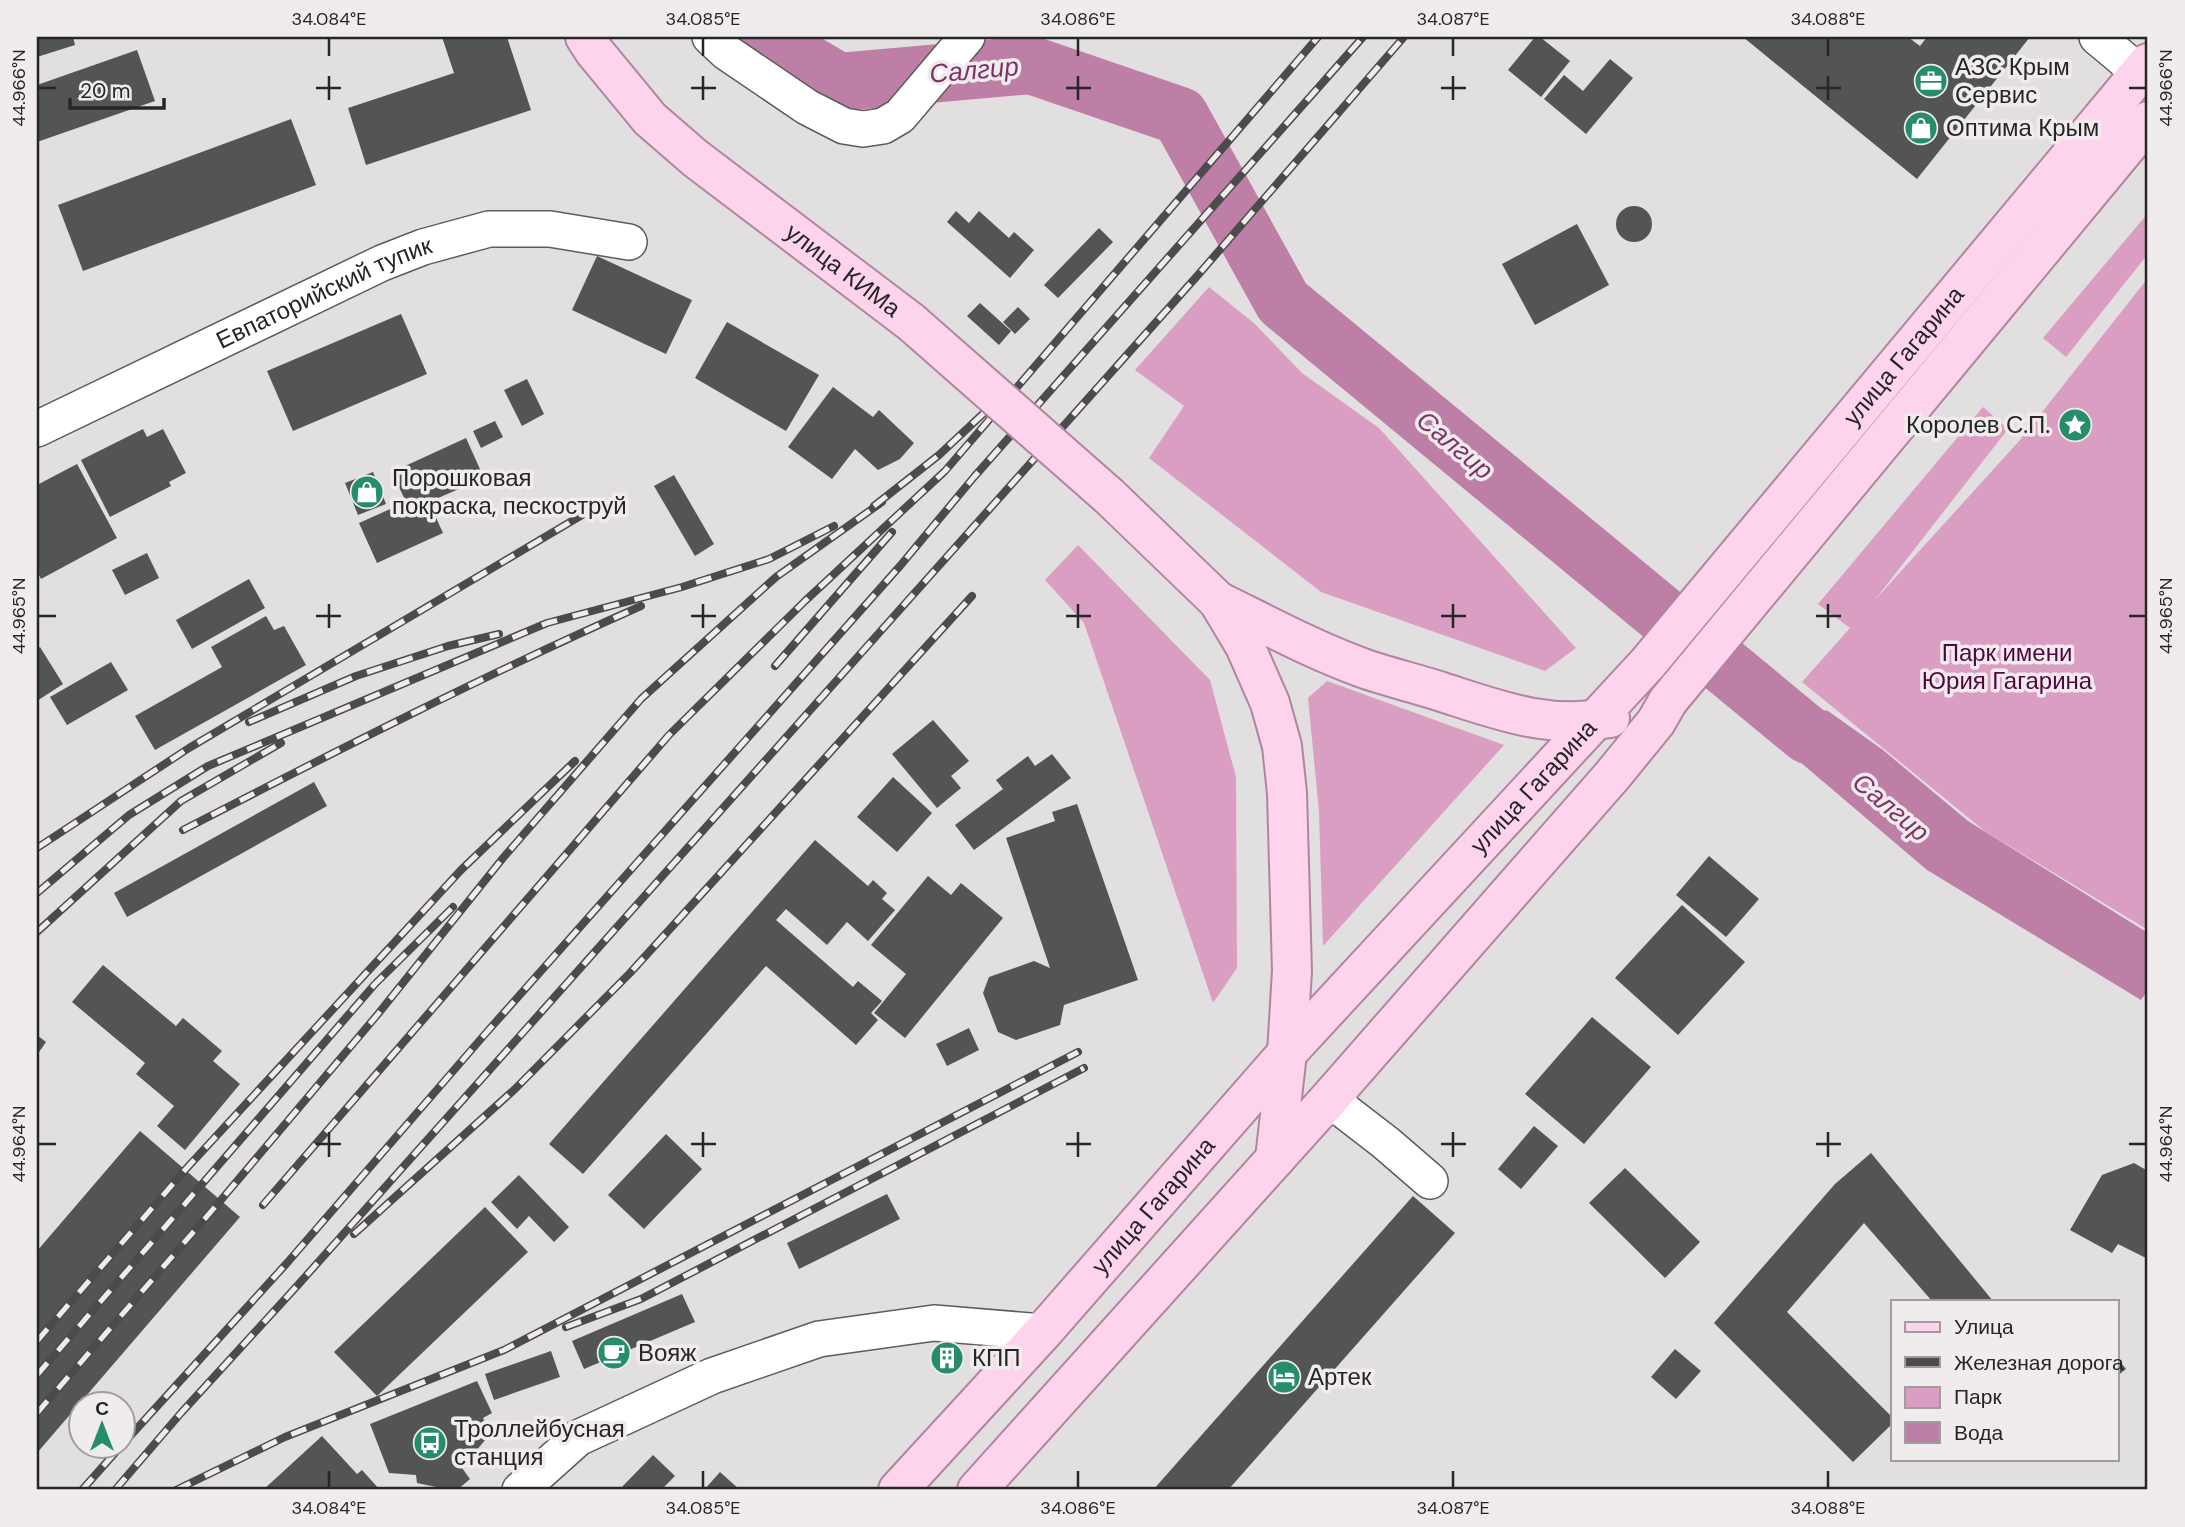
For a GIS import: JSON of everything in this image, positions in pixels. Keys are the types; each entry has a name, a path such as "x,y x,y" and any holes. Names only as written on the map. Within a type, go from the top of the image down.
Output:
{"main road":[{"name":"улица КИМа","path":"585,37 659,127 695,158 911,322 1109,496 1218,601"},
{"name":"улица Гагарина","path":"898,1490 1043,1332 1287,1053 1637,675 2143,70"},
{"name":"улица Гагарина","path":"977,1490 1329,1099 1612,776 1656,722 1668,701 2148,121"},
{"path":"1218,601 1318,650 1398,679 1525,718 1594,721 1632,715 1668,701"},
{"path":"1218,601 1250,657 1270,703 1282,746 1287,793 1292,957 1287,1053 1275,1159"}],"street":[{"path":"710,37 726,52 807,107 844,126 863,129 883,126 900,116 967,37"},
{"path":"2100,39 2143,70"},
{"name":"Евпаторийский тупик","path":"37,429 295,304 423,247 489,229 550,229 629,242"},
{"path":"1329,1099 1430,1181"},
{"path":"520,1490 578,1438 712,1376 819,1339 934,1323 1043,1332"}],"green space":[{"path":"2148,213 2148,254 2066,357 2043,338"},
{"name":"Парк имени Юрия Гагарина","path":"2148,278 2148,930 1986,832 1802,682 1850,628 1818,604 1983,407 2008,429 1874,601 2020,440"},
{"path":"1209,287 1255,324 1302,373 1379,428 1576,648 1545,671 1321,592 1149,458 1184,406 1135,370"},
{"path":"1078,545 1210,680 1236,777 1237,968 1213,1003 1084,623 1045,580"},
{"path":"1327,681 1504,745 1323,946 1319,812 1308,698"}],"water":[{"path":"1767,663 1781,692 1794,705 1828,711 1883,750 1968,821 2148,933 2148,990 2141,1000 1927,870 1732,704"}],"building":[{"path":"37,37 73,37 75,45 37,57"},
{"path":"442,37 507,37 531,110 366,165 348,108 454,73"},
{"path":"1535,37 1540,37 1570,61 1541,97 1508,70"},
{"path":"1743,37 1908,37 1920,46 1927,37 2030,37 1917,179"},
{"path":"137,50 155,101 37,142 37,85"},
{"path":"1610,59 1633,78 1586,134 1544,99 1564,75 1583,91"},
{"path":"291,119 316,185 83,271 58,205"},
{"path":"1634,206 1647,211 1652,224 1647,237 1634,242 1621,237 1616,224 1621,211"},
{"path":"956,211 969,223 979,211 1009,238 1014,232 1034,250 1010,278 947,222"},
{"path":"1577,224 1609,285 1535,325 1502,264"},
{"path":"1099,228 1113,242 1058,298 1044,285"},
{"path":"597,256 692,300 666,354 572,310"},
{"path":"980,303 1011,331 999,345 967,316"},
{"path":"1018,307 1030,319 1015,334 1003,322"},
{"path":"401,314 427,374 293,431 267,371"},
{"path":"727,322 819,375 786,431 695,378"},
{"path":"527,379 544,414 522,426 504,390"},
{"path":"833,387 873,417 879,410 914,443 900,459 878,470 855,449 832,479 788,447"},
{"path":"495,421 503,437 481,448 473,431"},
{"path":"143,429 147,437 163,429 186,473 169,482 171,486 110,517 81,460"},
{"path":"466,438 484,478 429,502 443,533 377,563 359,523 406,502 392,472"},
{"path":"77,464 117,538 41,579 37,571 37,485"},
{"path":"373,472 386,504 358,515 345,483"},
{"path":"674,475 714,544 695,556 654,486"},
{"path":"147,553 159,578 125,595 112,570"},
{"path":"249,579 265,608 192,649 176,620"},
{"path":"266,616 274,630 284,626 306,665 155,750 135,716 222,667 211,647"},
{"path":"40,647 63,684 37,701 37,649"},
{"path":"111,662 128,690 67,725 50,697"},
{"path":"933,720 969,761 951,776 961,788 937,808 892,754"},
{"path":"1052,754 1071,778 974,850 955,825 1003,789 996,780 1028,756 1035,766"},
{"path":"893,777 932,813 897,852 857,817"},
{"path":"314,782 327,806 127,917 114,893"},
{"path":"1077,804 1138,980 1064,1005 1060,1025 1016,1040 998,1032 983,993 989,977 1034,961 1050,968 1006,838 1055,821 1052,812"},
{"path":"815,840 868,886 873,880 887,893 882,899 895,910 868,941 847,922 827,945 786,909 776,920 853,987 858,981 882,1001 871,1013 878,1020 856,1045 766,966 583,1174 549,1144"},
{"path":"1709,856 1759,899 1726,937 1676,895"},
{"path":"928,876 951,895 961,883 1003,918 905,1038 874,1013 906,974 871,945"},
{"path":"1682,905 1745,962 1678,1035 1615,978"},
{"path":"103,965 176,1026 183,1018 222,1051 213,1061 240,1084 185,1150 157,1126 174,1106 136,1074 145,1063 72,1002"},
{"path":"1592,1017 1651,1067 1584,1144 1525,1094"},
{"path":"969,1028 979,1050 947,1066 936,1044"},
{"path":"37,1035 46,1042 37,1055"},
{"path":"1534,1126 1558,1146 1521,1189 1498,1169"},
{"path":"140,1131 240,1217 91,1390 66,1390 66,1419 37,1453 37,1251"},
{"path":"666,1134 702,1169 644,1229 608,1195"},
{"path":"1871,1153 1992,1300 1931,1300 1864,1223 1787,1312 1891,1416 1891,1425 1853,1462 1714,1323 1835,1184"},
{"path":"2134,1163 2148,1171 2148,1259 2118,1244 2112,1253 2070,1230 2102,1175"},
{"path":"1625,1168 1700,1242 1665,1278 1589,1203"},
{"path":"519,1175 569,1227 554,1242 529,1216 517,1229 491,1202"},
{"path":"887,1194 900,1219 799,1269 787,1243"},
{"path":"1413,1196 1455,1233 1228,1490 1153,1490"},
{"path":"485,1207 528,1252 377,1396 334,1352"},
{"path":"682,1294 695,1322 584,1369 572,1341"},
{"name":"КПП","path":"950,1349 955,1363 945,1367 939,1354"},
{"path":"1675,1349 1701,1371 1676,1399 1651,1377"},
{"path":"551,1351 560,1377 494,1400 485,1374"},
{"path":"2118,1359 2126,1369 2118,1375"},
{"name":"Троллейбусная станция","path":"477,1381 492,1413 483,1418 490,1434 462,1468 470,1479 457,1490 451,1490 417,1483 416,1475 389,1473 370,1424"},
{"path":"322,1436 357,1474 362,1470 380,1490 263,1490"},
{"path":"653,1455 675,1476 661,1490 619,1490"},
{"path":"720,1472 740,1490 704,1490"}],"waterway":[{"name":"Салгир","path":"762,37 839,82 1031,65 1180,116 1283,302 1808,735"}],"railway":[{"path":"263,1205 669,735 805,601 945,471 1318,37"},
{"path":"136,1430 287,1263 486,1033 1363,37"},
{"path":"115,1490 1198,275 1404,37"},
{"path":"874,506 939,455 986,411"},
{"path":"37,1413 221,1200 378,1014 503,858 641,699 776,577 882,502"},
{"path":"37,848 189,748 582,515"},
{"path":"37,893 129,815 208,766 547,623 682,587 769,559 834,526"},
{"path":"775,666 892,532"},
{"path":"354,1234 515,1089 630,973 972,596"},
{"path":"183,830 467,687 641,606"},
{"path":"249,722 356,676 448,646 499,634"},
{"path":"37,932 181,801 281,743"},
{"path":"37,1341 185,1170 461,870 575,761"},
{"path":"37,1375 375,984 453,907"},
{"path":"176,1490 285,1437 504,1350 1078,1052"},
{"path":"566,1327 641,1299 1084,1068"},
{"path":"82,1490 109,1460"}],"place":[{"name":"АЗС Крым Сервис","path":"1931,81"},
{"name":"Оптима Крым","path":"1921,128"},
{"name":"Королев С.П.","path":"2075,425"},
{"name":"Порошковая покраска, пескоструй","path":"367,492"},
{"name":"Вояж","path":"614,1353"},
{"name":"КПП","path":"947,1358"},
{"name":"Артек","path":"1284,1377"},
{"name":"Троллейбусная станция","path":"430,1443"}]}
